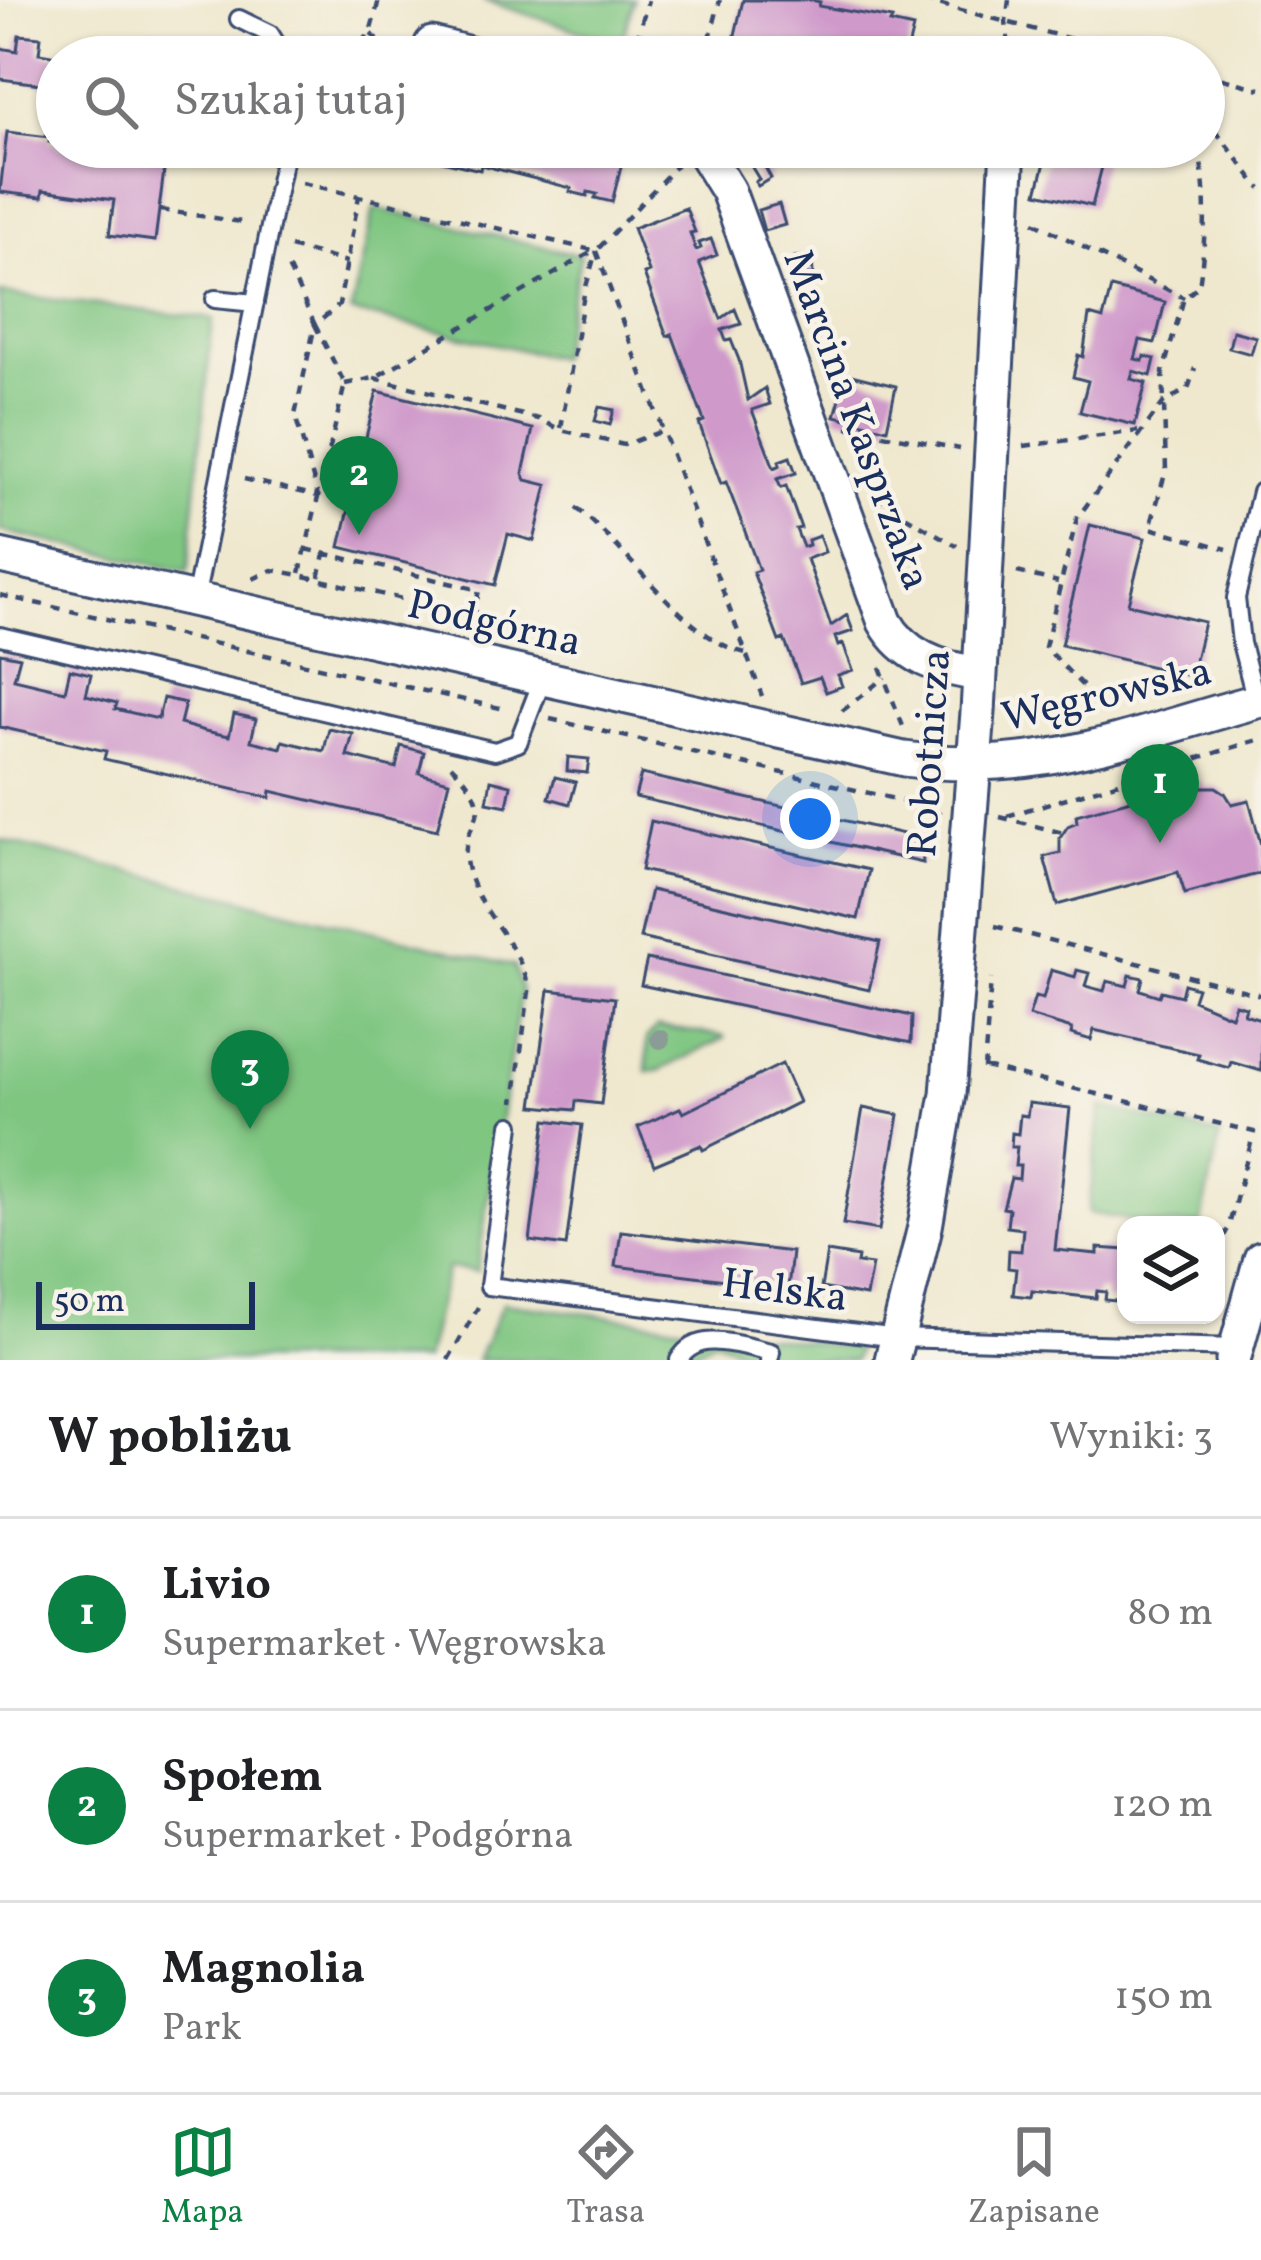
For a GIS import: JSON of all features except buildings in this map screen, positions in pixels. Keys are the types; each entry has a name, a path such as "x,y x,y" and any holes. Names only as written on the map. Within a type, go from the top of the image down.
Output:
{"street":[{"name":"Marcina Kasprzaka","path":"706,168 728,191 893,636 947,670 979,673"},
{"name":"Robotnicza","path":"895,1349 928,1210 948,1094 979,673 1007,168"},
{"name":"Podgórna","path":"0,556 904,759 972,766"},
{"name":"Węgrowska","path":"972,766 1063,757 1259,701"},
{"path":"1234,1354 1261,1259"}],"lane":[{"path":"239,19 271,36"},
{"path":"195,600 282,168"},
{"path":"215,299 255,303"},
{"path":"1259,701 1241,643 1236,598 1261,492"},
{"path":"0,636 495,752 518,742 543,678"},
{"path":"489,1286 511,1125"},
{"name":"Helska","path":"489,1286 895,1349 1234,1354"},
{"path":"679,1360 690,1346 714,1340 771,1352 769,1360"}],"path":[{"path":"368,36 379,0"},
{"path":"638,36 648,0"},
{"path":"711,36 720,0"},
{"path":"923,0 1059,36"},
{"path":"1008,36 1009,0"},
{"path":"370,33 374,36"},
{"path":"1225,80 1261,89"},
{"path":"1225,143 1261,189"},
{"path":"304,168 302,183 596,251"},
{"path":"561,430 596,251 677,168"},
{"path":"1201,168 1202,265 1199,286 1184,298 1163,372 1166,470 1150,528 1216,547"},
{"path":"318,496 295,415 315,325 338,304 359,196"},
{"path":"1004,206 1184,298"},
{"path":"160,210 271,226"},
{"path":"300,575 345,384 287,265 290,247 347,262"},
{"path":"345,384 374,378 581,255 596,251"},
{"path":"596,251 766,709"},
{"path":"1116,721 1045,646 1077,518 1139,431 1164,402 1188,389 1195,368"},
{"path":"374,378 624,445 663,431"},
{"path":"812,420 989,453"},
{"path":"1038,444 1139,431"},
{"path":"220,474 318,496"},
{"path":"844,509 879,501 983,561"},
{"path":"575,508 597,524 639,573 717,641 746,653"},
{"path":"306,549 479,590 474,616"},
{"path":"319,579 325,554"},
{"path":"243,590 259,574 272,570 474,616 486,630 501,634"},
{"path":"1036,578 1061,583"},
{"path":"0,595 899,800 941,814"},
{"path":"895,736 908,739"},
{"path":"1063,833 1001,818 1261,740"},
{"path":"476,813 465,860 471,882 522,962 530,991 511,1125"},
{"path":"994,926 1261,995"},
{"path":"985,1067 1254,1132"},
{"path":"1225,1234 1254,1132 1261,1126"},
{"path":"448,1360 489,1286"}],"green space":[{"path":"482,0 634,0 623,36 596,36"},
{"path":"374,208 581,255 558,358 351,312"},
{"path":"0,293 213,319 188,572 0,531"},
{"path":"0,840 514,966 521,990 477,1271 447,1268 425,1360 0,1360"},
{"path":"657,1027 725,1038 658,1071 647,1071 647,1038"},
{"path":"1101,1107 1220,1135 1203,1216 1117,1218 1088,1213"},
{"path":"503,1303 857,1348 854,1360 769,1360 714,1340 679,1360 477,1360"}],"place":[{"name":"Społem","path":"359,535"},
{"name":"Livio","path":"1160,843"},
{"name":"Magnolia","path":"250,1129"}]}
